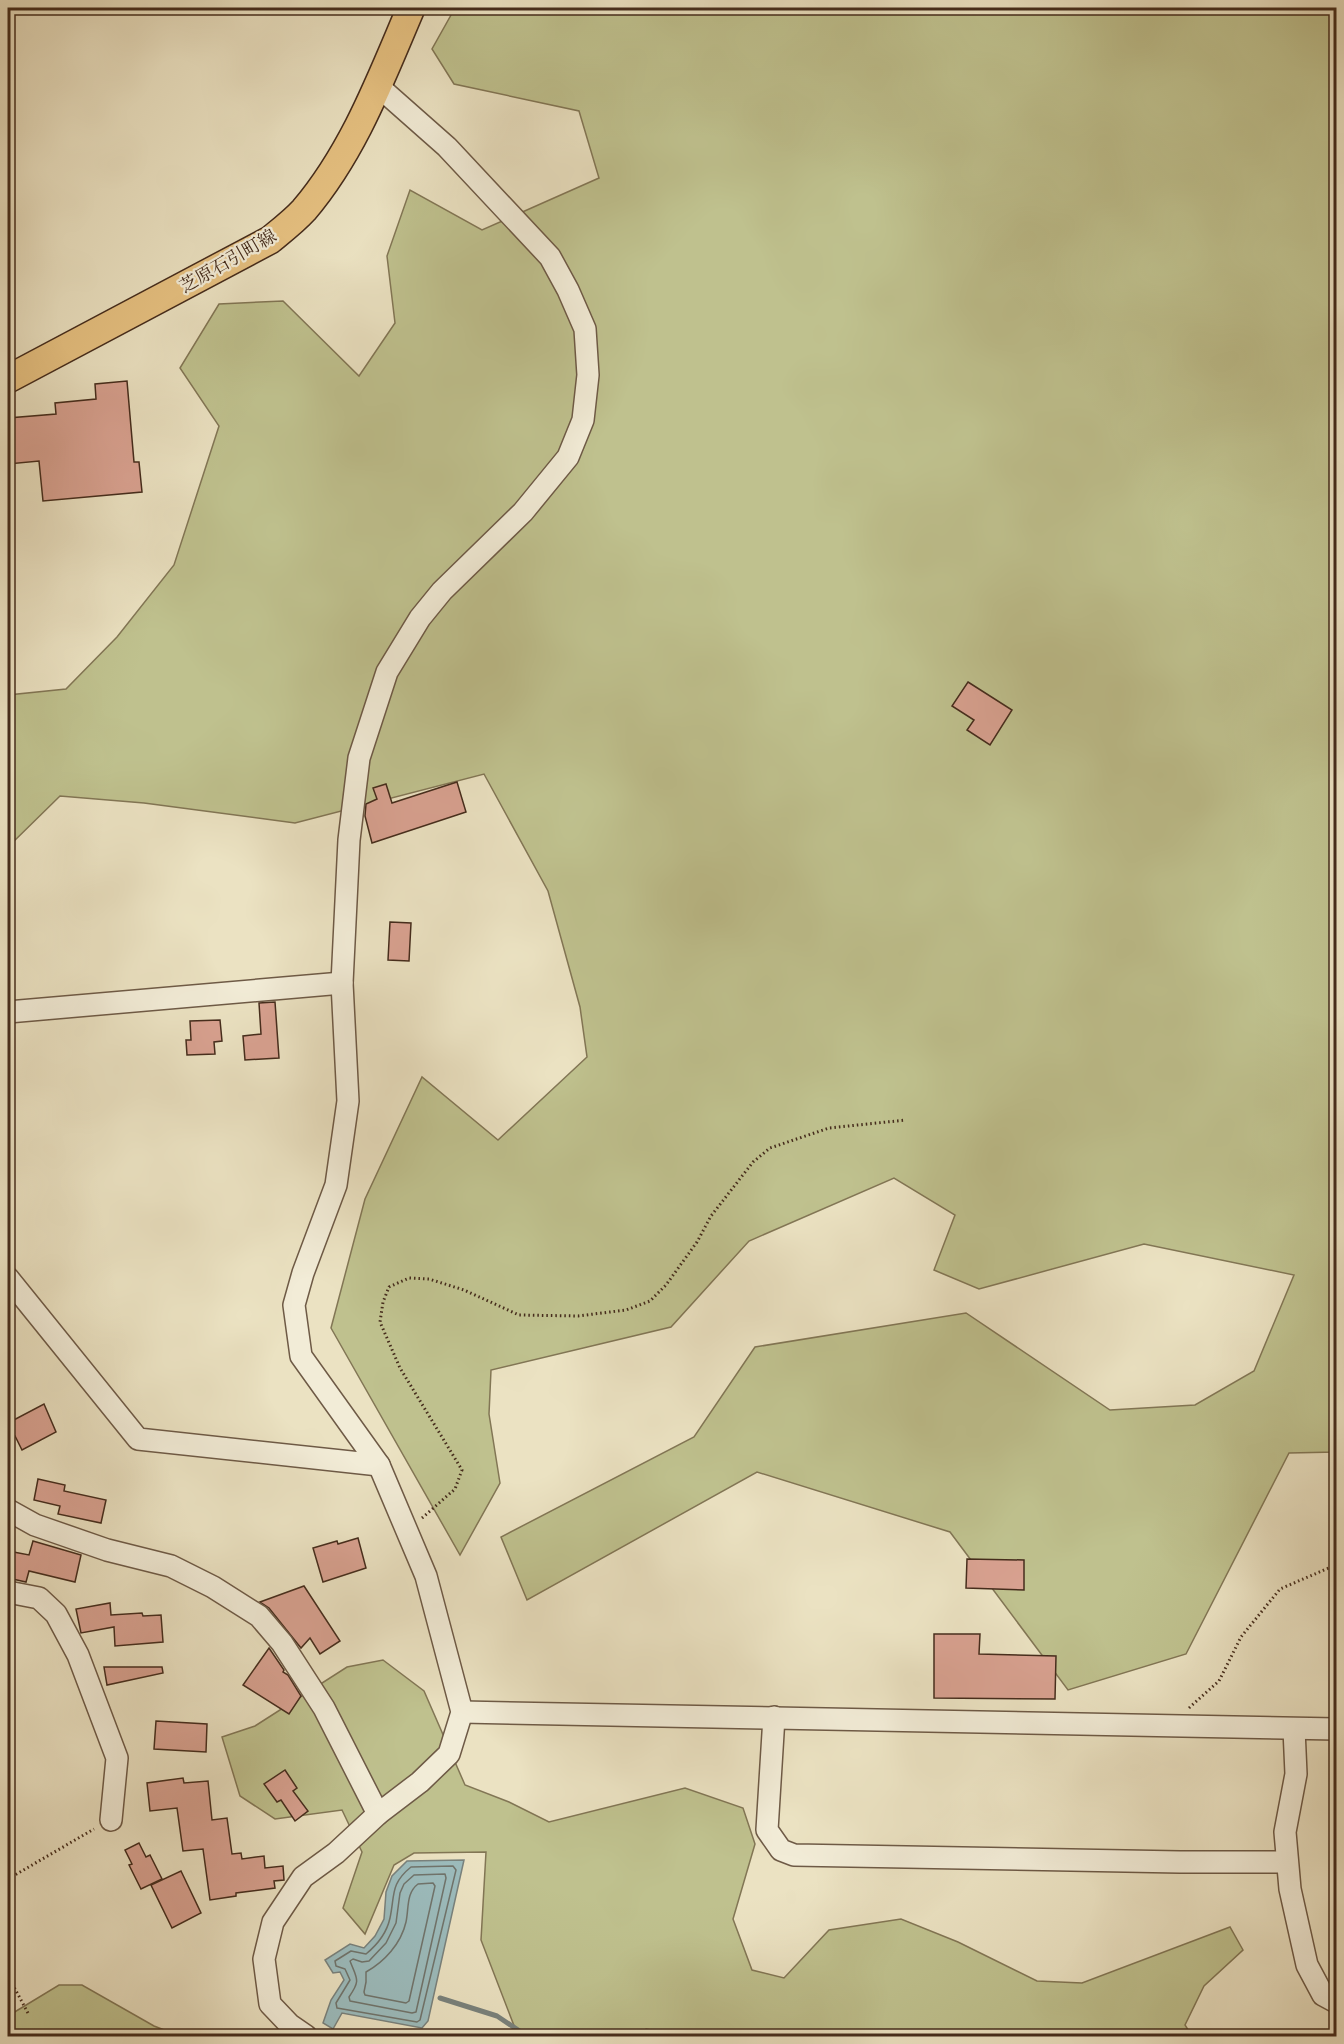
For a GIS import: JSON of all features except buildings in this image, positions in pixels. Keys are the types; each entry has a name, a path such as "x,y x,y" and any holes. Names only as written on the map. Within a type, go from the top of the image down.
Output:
{"main road":[{"name":"芝原石引町線","path":"8,380 270,240 302,212 329,179 356,131 411,8"}],"street":[{"path":"306,2037 290,2025 270,2004 264,1959 273,1922 303,1877 336,1853 378,1814 420,1782 449,1754 462,1712 426,1576 379,1465 301,1356 294,1305 303,1273 336,1185 347,1112 342,983 349,840 359,758 387,672 420,618 442,591 523,512 568,457 582,420 588,375 585,329 550,256 447,147 378,86"},
{"path":"8,1012 342,983"},
{"path":"8,1278 138,1439 379,1465"},
{"path":"8,1510 35,1525 107,1550 171,1566 213,1587 260,1616 282,1643 324,1708 378,1814"},
{"path":"8,1592 39,1598 56,1614 78,1654 117,1758 111,1820"},
{"path":"462,1712 1018,1721 1336,1729"},
{"path":"774,1718 767,1830 781,1850 795,1855 1287,1862"},
{"path":"1294,1729 1296,1774 1286,1832 1290,1889 1306,1965 1323,1995 1336,2002"}],"path":[{"path":"407,1531 455,1489 462,1470 399,1368 380,1322 383,1302 389,1287 409,1278 429,1279 464,1290 519,1315 578,1316 626,1310 650,1301 666,1285 697,1242 711,1216 753,1162 770,1148 829,1128 906,1120"},
{"path":"1167,1726 1219,1681 1241,1638 1280,1589 1331,1567 1336,1567"},
{"path":"8,1879 111,1820"},
{"path":"8,1976 28,2013"}],"green space":[{"path":"455,8 1336,8 1336,1452 1289,1453 1186,1654 1068,1690 950,1532 757,1472 527,1600 501,1537 694,1437 755,1347 966,1313 1110,1410 1195,1405 1254,1371 1294,1275 1144,1244 979,1289 934,1270 955,1215 894,1178 749,1241 671,1327 491,1370 489,1414 500,1483 460,1555 331,1328 365,1199 422,1077 498,1140 587,1057 580,1007 548,891 484,774 295,823 144,803 60,796 8,847 8,695 66,689 117,637 174,565 219,426 180,368 219,304 283,301 359,376 395,323 387,256 410,190 482,230 599,178 579,111 454,84 432,49"},
{"path":"383,1660 424,1691 465,1785 509,1802 549,1822 685,1788 743,1808 755,1844 733,1919 752,1970 784,1978 829,1930 901,1919 958,1942 1037,1981 1082,1983 1230,1927 1243,1950 1204,1986 1185,2025 1192,2036 687,2036 646,2029 643,2036 518,2036 481,1940 486,1852 414,1853 394,1865 365,1934 343,1908 362,1852 342,1810 275,1819 240,1796 222,1737 255,1726 347,1667"},
{"path":"59,1985 82,1985 154,2026 180,2036 8,2036 8,2016"}],"water":[{"path":"464,1860 428,2021 422,2028 342,2013 333,2029 323,2023 331,2000 344,1980 340,1972 333,1973 325,1960 350,1944 364,1948 375,1936 384,1919 386,1892 392,1876 407,1861"}],"waterway":[{"path":"440,1998 497,2016 527,2036"}]}
